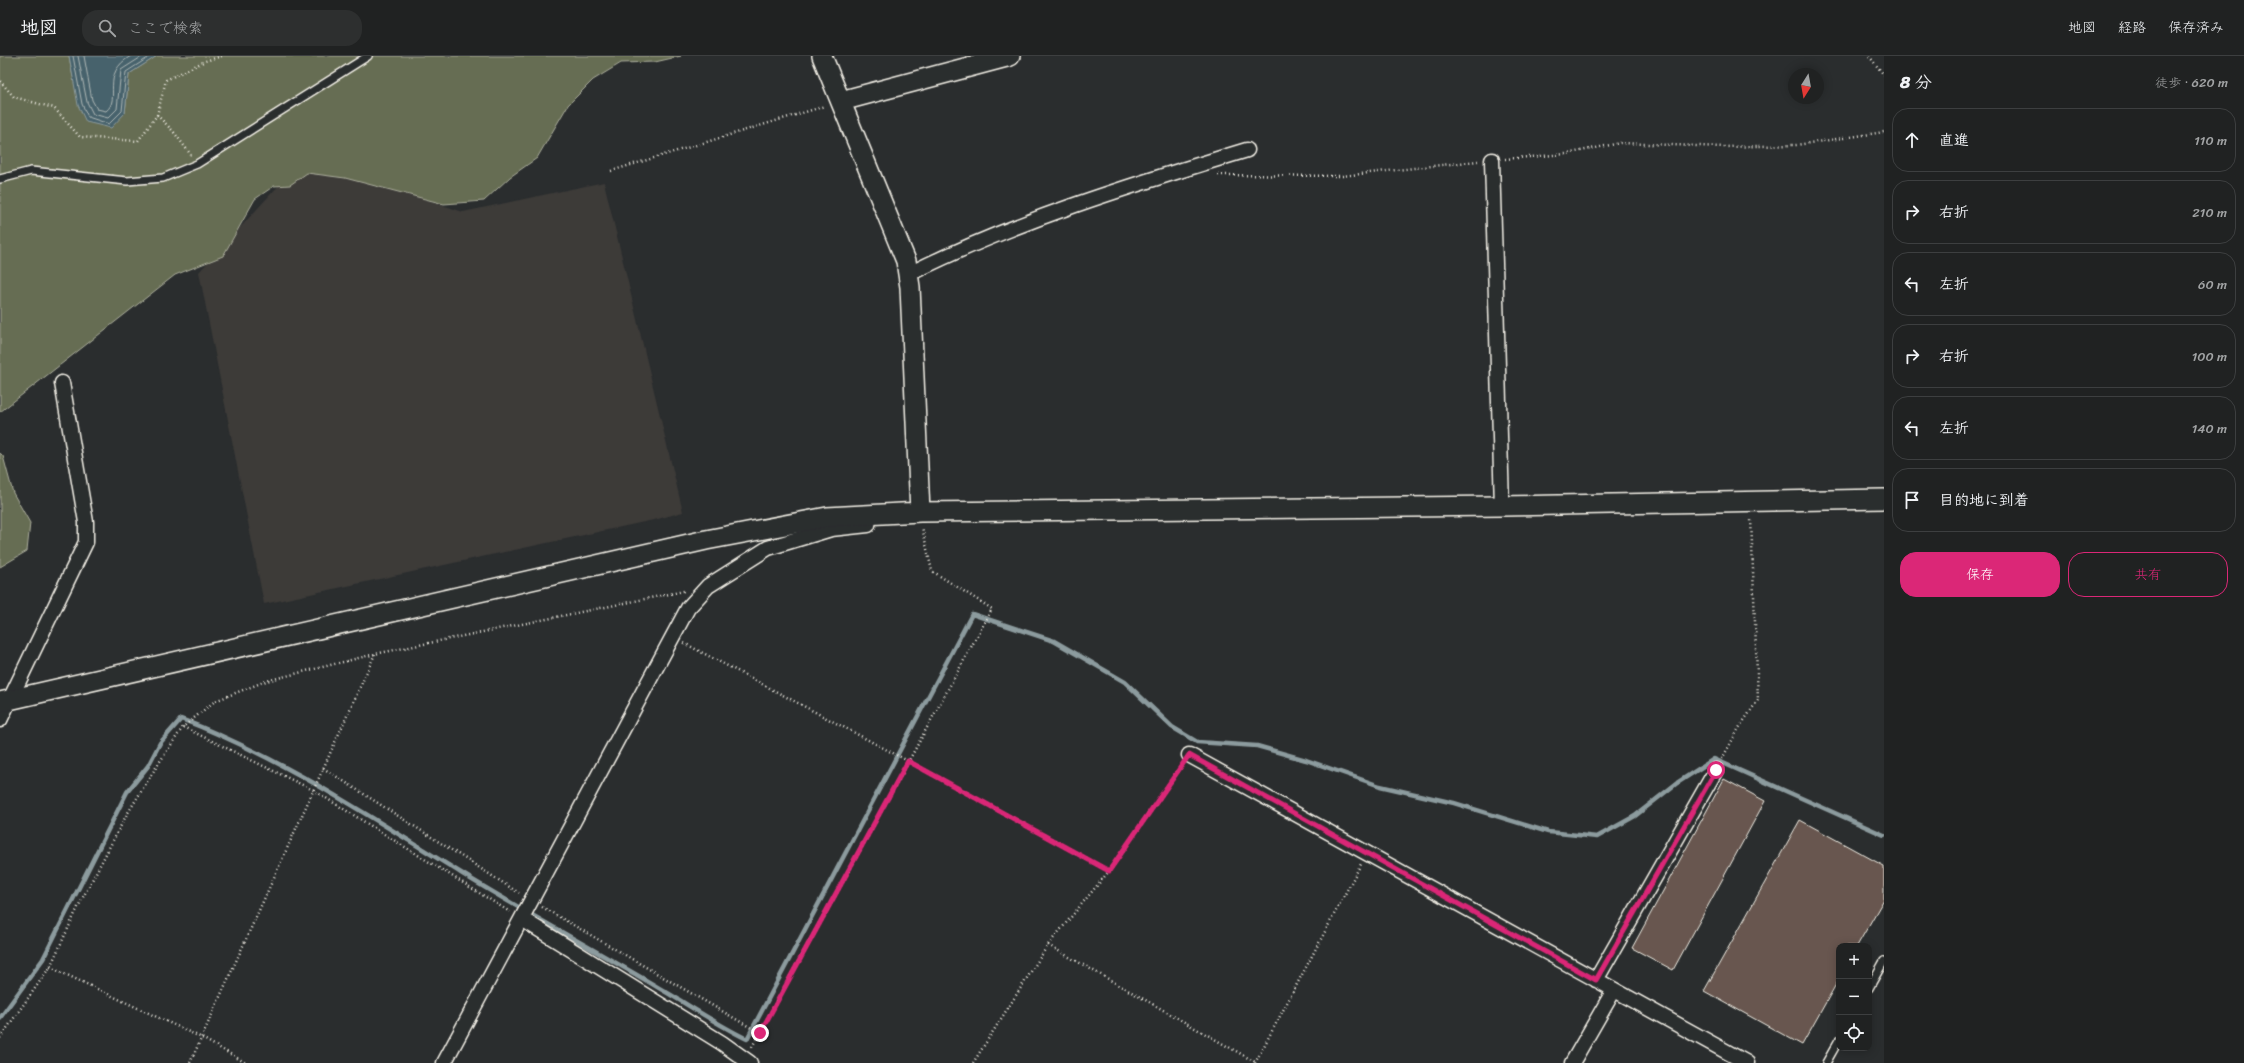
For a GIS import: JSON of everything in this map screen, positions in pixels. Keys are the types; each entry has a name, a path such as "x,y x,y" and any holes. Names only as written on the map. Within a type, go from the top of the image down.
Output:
{"street":[{"path":"822,56 906,261 908,274 920,512"},
{"path":"841,101 1010,56"},
{"path":"908,274 958,250 1100,195 1247,150"},
{"path":"1492,160 1502,506"},
{"path":"0,720 6,700 86,542 86,522 62,383"},
{"path":"6,700 706,540 828,517 870,516 920,512 1502,506 1884,499"},
{"path":"444,1063 522,919 671,636 688,608 708,586 768,548 831,529 868,525 870,516"},
{"path":"1189,755 1747,1063"},
{"path":"1596,980 1716,770"},
{"path":"522,919 722,1043 748,1062"},
{"path":"1572,1063 1614,990"}],"lane":[{"path":"0,179 31,171 127,181 164,178 197,164 368,56"},
{"path":"1872,983 1884,961"},
{"path":"1826,1063 1836,1045"}],"path":[{"path":"0,81 14,97 54,108 80,137 138,141 157,115 166,80 205,61 222,56"},
{"path":"1869,56 1884,75"},
{"path":"611,171 841,101"},
{"path":"157,115 173,131 197,164"},
{"path":"1216,175 1342,176 1492,160 1566,154 1620,143 1724,147 1796,145 1884,132"},
{"path":"1716,770 1739,728 1758,700 1750,501"},
{"path":"748,1062 908,761 992,609 932,571 923,537 920,512"},
{"path":"0,1038 50,967 80,903 126,816 183,728 215,701 266,682 375,654 708,586"},
{"path":"671,636 908,761 1109,871"},
{"path":"190,1063 375,654"},
{"path":"183,728 313,790 522,919"},
{"path":"973,1063 1048,945 1109,871 1189,755"},
{"path":"1048,945 1256,1063 1367,853"},
{"path":"50,967 202,1038 246,1063"}],"shaded area":[{"path":"304,158 463,212 604,182 683,512 658,519 264,604 199,272"}],"green space":[{"path":"0,56 69,56 73,77 125,113 129,74 157,56 681,56 655,62 621,63 593,80 568,105 537,158 510,177 484,201 444,204 345,178 307,173 290,185 274,186 255,199 223,256 175,275 0,412"},
{"path":"0,453 3,456 13,493 30,523 27,551 0,567"}],"water":[{"path":"69,56 157,56 129,74 125,113 111,128 86,122 78,105"}],"building":[{"path":"1724,779 1765,801 1673,970 1632,948"},
{"path":"1800,820 1884,866 1884,899 1859,943 1836,943 1836,984 1802,1045 1704,991"}],"waterway":[{"path":"0,1018 43,959 127,792 148,766 160,743 181,719 254,751 324,789 485,888 747,1039 972,614 1054,641 1125,682 1172,727 1197,742 1257,746 1306,760 1380,786 1454,803 1548,832 1597,837 1635,816 1677,783 1714,759 1884,835"}],"route":[{"path":"760,1033 908,761 1109,871 1189,755 1596,980 1716,770"}]}
